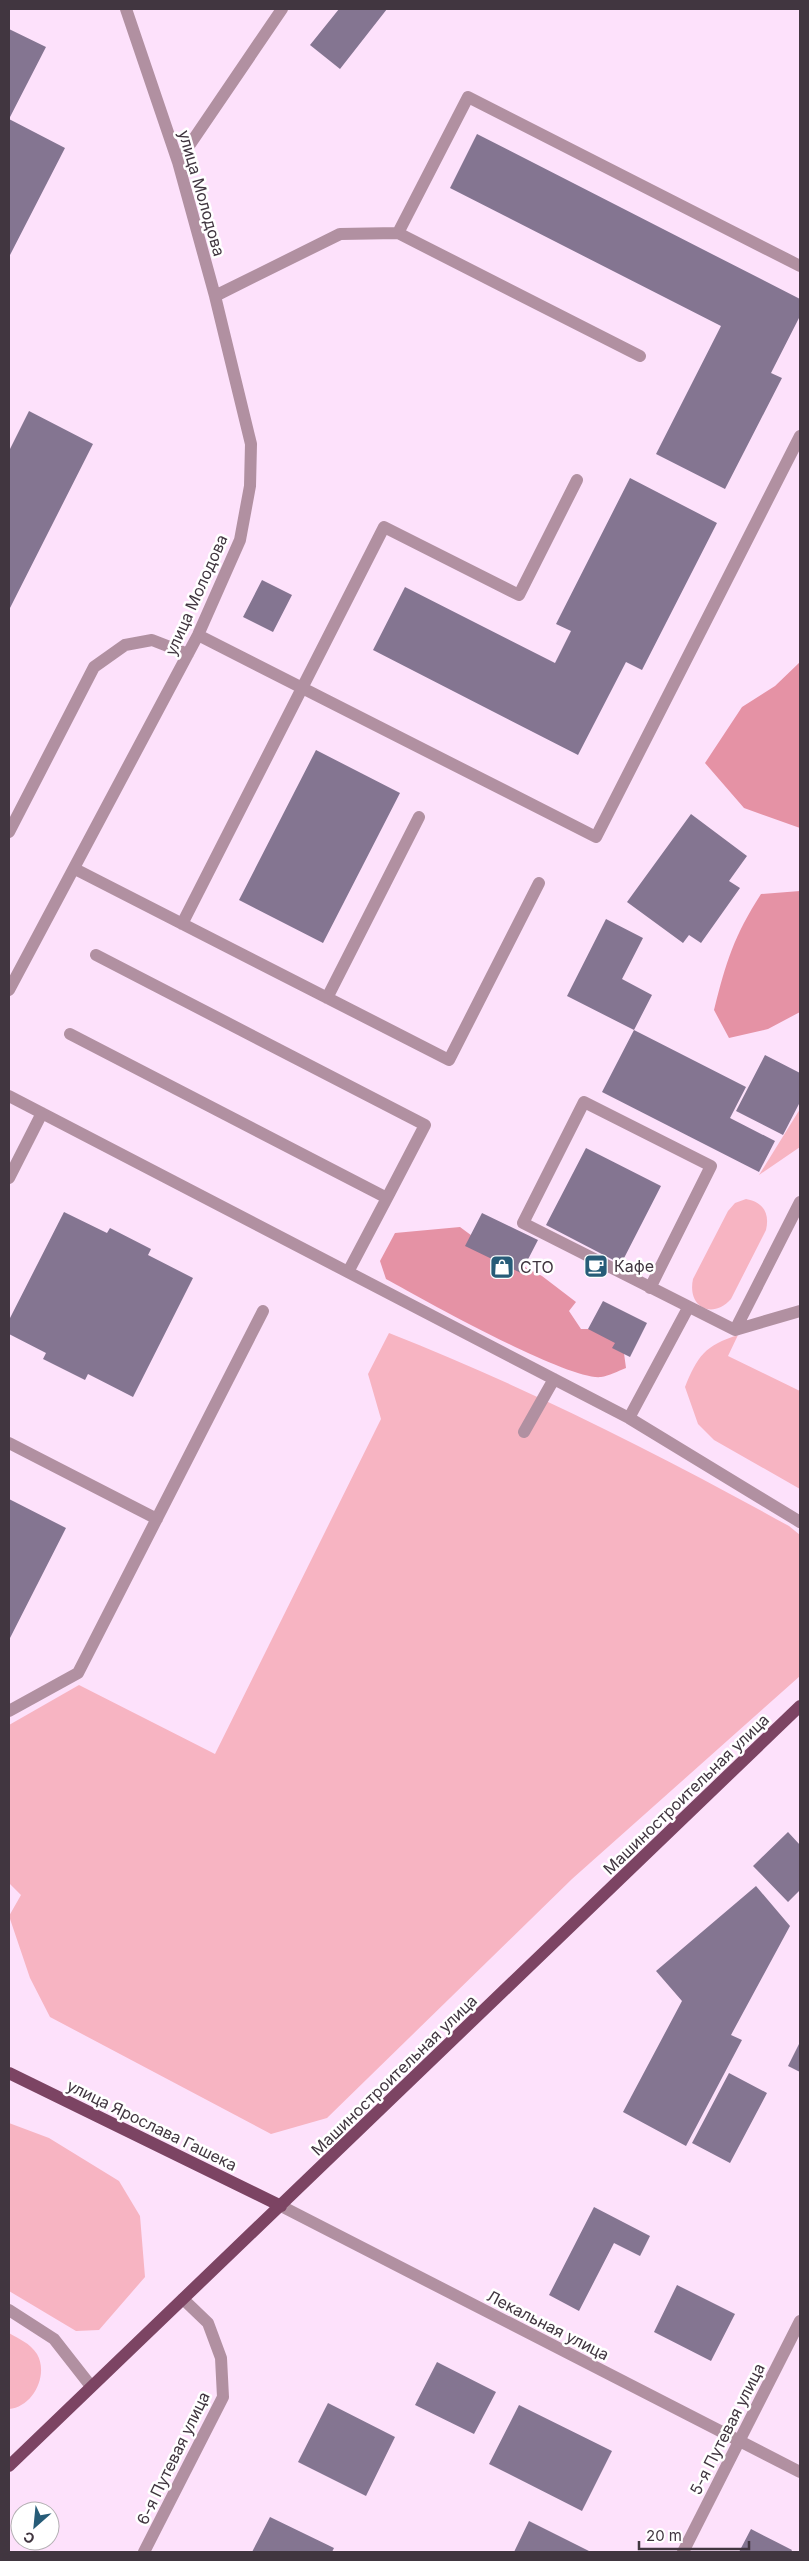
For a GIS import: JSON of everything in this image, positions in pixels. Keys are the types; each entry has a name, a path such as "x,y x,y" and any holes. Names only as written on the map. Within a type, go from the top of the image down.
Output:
{"main road":[{"name":"Машиностроительная улица","path":"9,2466 90,2385 282,2206 800,1706"},
{"name":"улица Ярослава Гашека","path":"9,2073 282,2206"}],"street":[{"name":"улица Молодова","path":"9,990 198,635 240,540 250,486 251,444 215,296 178,162 126,9"},
{"path":"178,162 282,9"},
{"path":"398,233 468,96 800,266"},
{"path":"215,296 340,234 398,233 640,356"},
{"path":"198,635 596,837 800,436"},
{"path":"182,924 384,527 519,595 577,480"},
{"path":"9,832 94,667 125,646 152,640 188,654"},
{"path":"327,998 420,817"},
{"path":"74,869 449,1060 539,882"},
{"path":"96,954 425,1125 348,1272"},
{"path":"70,1034 387,1198"},
{"path":"9,1096 629,1418 800,1522"},
{"path":"650,1288 712,1166 584,1102 522,1223 688,1308 734,1330 800,1311"},
{"path":"9,1178 42,1113"},
{"path":"734,1330 800,1202"},
{"path":"629,1418 688,1308"},
{"path":"9,1711 78,1673 262,1311"},
{"path":"524,1432 554,1379"},
{"path":"9,1443 157,1519"},
{"name":"Лекальная улица","path":"282,2206 800,2472"},
{"name":"6-я Путевая улица","path":"144,2552 223,2397 221,2358 208,2323 183,2299"},
{"path":"9,2310 54,2339 90,2385"},
{"name":"5-я Путевая улица","path":"683,2552 800,2321"}],"shaded area":[{"path":"800,662 800,828 744,808 705,763 742,707 775,686"},
{"path":"800,891 800,1012 768,1029 729,1038 714,1010 727,963 737,937 761,894"},
{"path":"800,1109 800,1147 759,1175"},
{"path":"746,1199 752,1200 764,1209 767,1218 766,1230 731,1299 716,1309 703,1307 697,1303 694,1297 692,1289 693,1279 728,1211 735,1203"},
{"path":"460,1227 487,1247 542,1276 576,1302 569,1311 581,1329 602,1329 623,1346 626,1368 601,1377 584,1375 559,1366 495,1337 386,1279 380,1261 395,1233"},
{"path":"389,1333 492,1376 592,1423 740,1499 789,1526 800,1535 800,1676 572,1879 327,2118 271,2134 50,2017 30,1978 9,1916 21,1895 9,1883 9,1725 79,1685 215,1754 381,1419 368,1374"},
{"path":"738,1335 728,1356 800,1391 800,1489 714,1440 698,1424 685,1387 689,1377 698,1360 710,1348 717,1343"},
{"path":"9,2123 49,2138 119,2181 140,2216 145,2277 99,2330 76,2331 9,2291"},
{"path":"9,2333 34,2350 40,2362 41,2371 40,2380 32,2396 18,2407 9,2409"}],"building":[{"path":"339,9 387,9 340,69 310,45"},
{"path":"9,29 46,47 9,119"},
{"path":"9,119 65,148 9,257"},
{"path":"477,134 800,299 800,316 771,373 782,378 725,489 656,454 721,326 450,188"},
{"path":"29,411 93,444 9,610 9,451"},
{"path":"630,478 717,523 642,670 626,662 578,755 373,650 405,587 555,663 571,631 556,624"},
{"path":"262,580 292,595 273,632 243,617"},
{"path":"316,750 400,793 323,943 239,900"},
{"path":"691,814 747,856 729,881 740,888 701,943 689,935 683,943 627,902"},
{"path":"606,919 643,938 622,979 652,995 634,1030 567,996"},
{"path":"634,1030 746,1087 730,1118 775,1141 759,1172 602,1092"},
{"path":"765,1055 800,1073 800,1102 783,1135 736,1111"},
{"path":"586,1148 661,1186 621,1264 546,1225"},
{"path":"64,1212 107,1233 110,1228 151,1249 148,1255 193,1278 133,1397 88,1374 85,1380 43,1359 46,1353 9,1334 9,1320"},
{"path":"482,1213 538,1240 521,1273 465,1246"},
{"path":"603,1301 647,1323 630,1357 612,1348 615,1343 588,1329"},
{"path":"9,1499 66,1528 9,1640"},
{"path":"788,1832 800,1845 800,1890 788,1902 753,1866"},
{"path":"756,1886 790,1926 731,2035 742,2040 686,2146 623,2112 682,2001 656,1971"},
{"path":"800,2042 800,2072 788,2066"},
{"path":"729,2073 767,2093 730,2163 692,2143"},
{"path":"594,2207 650,2236 640,2256 614,2243 579,2311 549,2295"},
{"path":"677,2285 735,2314 711,2361 654,2332"},
{"path":"437,2362 496,2392 474,2434 415,2405"},
{"path":"328,2403 395,2437 366,2496 298,2462"},
{"path":"519,2405 612,2451 582,2511 489,2464"},
{"path":"270,2517 334,2548 332,2552 252,2552"},
{"path":"529,2521 591,2552 514,2552"},
{"path":"751,2529 792,2550 791,2552 739,2552"}],"place":[{"name":"Кафе","path":"596,1266"},
{"name":"СТО","path":"502,1267"}]}
